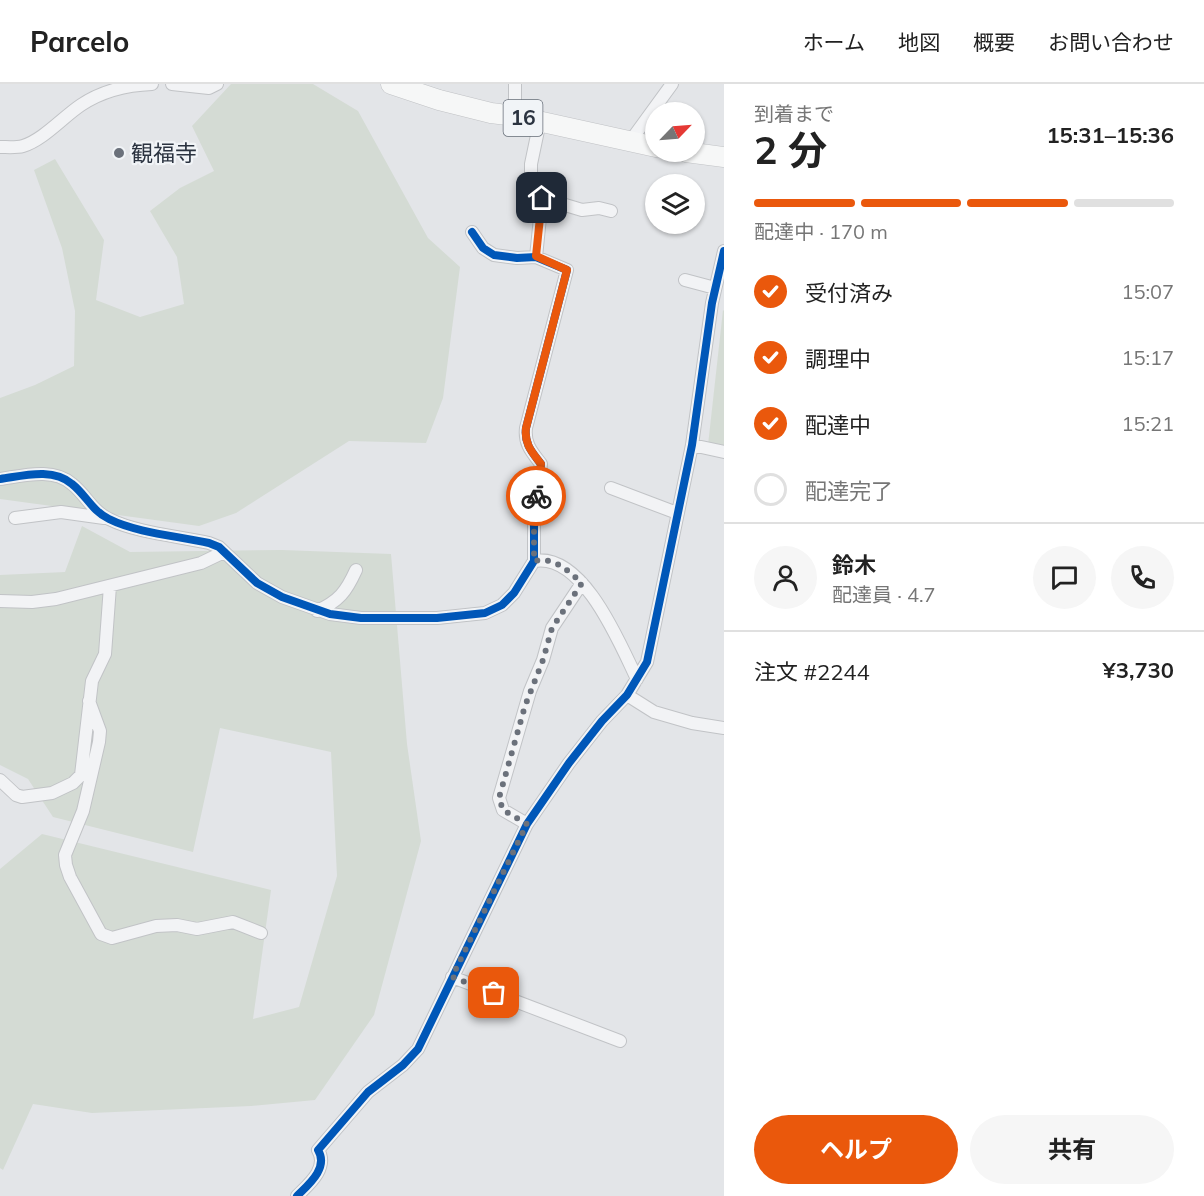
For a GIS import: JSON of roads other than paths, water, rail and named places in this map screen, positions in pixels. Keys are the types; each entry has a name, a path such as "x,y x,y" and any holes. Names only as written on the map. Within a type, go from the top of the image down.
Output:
{"main road":[{"name":"16","path":"391,84 439,100 491,113 540,121 645,145"},
{"path":"705,154 724,157"}],"street":[{"path":"0,147 22,146 33,142 81,105 101,94 119,88 152,84"},
{"path":"172,84 209,88 217,84"},
{"path":"515,84 515,116"},
{"path":"629,143 672,84"},
{"path":"536,256 542,198 531,177 531,164 540,121"},
{"path":"542,198 582,210 599,208 612,211"},
{"path":"15,518 61,512 108,519 125,525 209,543 224,552 257,583 282,597 317,611 361,618 437,618 485,613 502,605 514,593 534,561 534,522 541,464 527,444 526,428 567,270 536,256 517,258 494,255 483,248 472,231"},
{"path":"297,1196 314,1179 318,1171 322,1156 318,1150 368,1092 403,1065 418,1049 527,824 582,746 607,714 627,695 647,662 692,445 715,288 724,252"},
{"path":"685,280 715,288"},
{"path":"692,445 724,452"},
{"path":"0,479 32,474 62,478 72,483 95,510 108,519"},
{"path":"611,488 677,513"},
{"path":"0,601 32,602 56,599 201,563 224,552"},
{"path":"534,561 543,560 561,565 582,583 603,613 637,679"},
{"path":"317,611 340,598 356,570"},
{"path":"527,824 503,810 499,798 527,700 543,660 552,628 582,583"},
{"path":"0,780 16,795 22,797 52,793 73,783 81,774 92,681 105,654 110,586"},
{"path":"627,695 654,712 692,723 724,728"},
{"path":"89,701 98,724 99,742 82,811 65,855 70,877 101,934 112,938 156,926 177,925 197,928 233,922 261,933"},
{"path":"452,977 620,1041"}],"place":[{"name":"観福寺","path":"119,153"}]}
